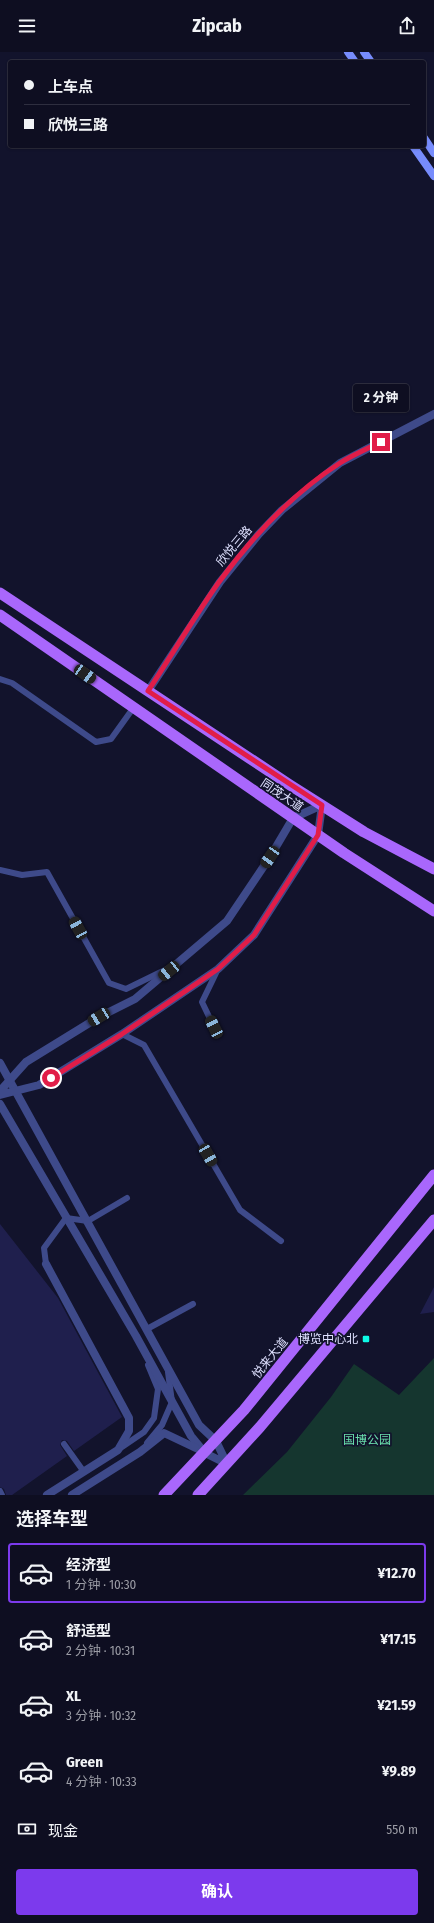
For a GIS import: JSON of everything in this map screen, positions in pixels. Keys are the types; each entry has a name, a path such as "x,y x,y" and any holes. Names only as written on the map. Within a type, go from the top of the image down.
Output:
{"main road":[{"path":"426,141 434,153"},
{"path":"415,148 434,176"},
{"name":"同茂大道","path":"0,593 364,832 434,869"},
{"name":"同茂大道","path":"0,615 293,818 434,911"},
{"name":"悦来大道","path":"164,1495 244,1410 434,1175"},
{"path":"198,1495 265,1421 434,1220"}],"street":[{"name":"欣悦三路","path":"148,691 220,582 259,534 282,510 340,463 434,414"},
{"path":"0,1091 26,1062 99,1017 135,999 181,962 227,920 270,857 293,818 322,805"},
{"path":"0,1095 39,1085 122,1034 218,969 254,935 318,835 322,805"},
{"path":"0,1063 199,1424 216,1441 227,1464"},
{"path":"0,1104 136,1336 191,1436 205,1453"},
{"path":"46,1264 129,1418 129,1432 118,1450 47,1495"},
{"path":"72,1495 140,1452 164,1433 227,1464"}],"lane":[{"path":"0,679 12,683 96,742 111,739 134,708"},
{"path":"0,870 22,875 47,872 109,983 126,989 181,962"},
{"path":"214,1027 202,1002 218,969"},
{"path":"122,1034 144,1045 240,1210 281,1241"},
{"path":"46,1264 44,1248 66,1218 88,1221 127,1198"},
{"path":"147,1329 193,1304"},
{"path":"118,1450 144,1432 154,1418 158,1389 136,1336"},
{"path":"140,1452 162,1425 172,1402 167,1366"},
{"path":"64,1444 84,1472"},
{"path":"0,1491 2,1495"}],"green space":[{"name":"国博公园","path":"434,1358 434,1495 243,1495 287,1452 331,1397 354,1364 399,1395"}],"building":[{"path":"0,1224 58,1298 122,1417 74,1451 67,1441 62,1440 60,1445 67,1456 12,1495 6,1495 4,1489 0,1487"},
{"path":"434,1287 434,1312 420,1314"}],"place":[{"name":"博览中心北","path":"366,1339"}],"route":[{"path":"51,1078 122,1034 218,969 254,935 318,835 322,805 148,691 220,582 259,534 282,510 312,484 340,463 381,442"}]}
